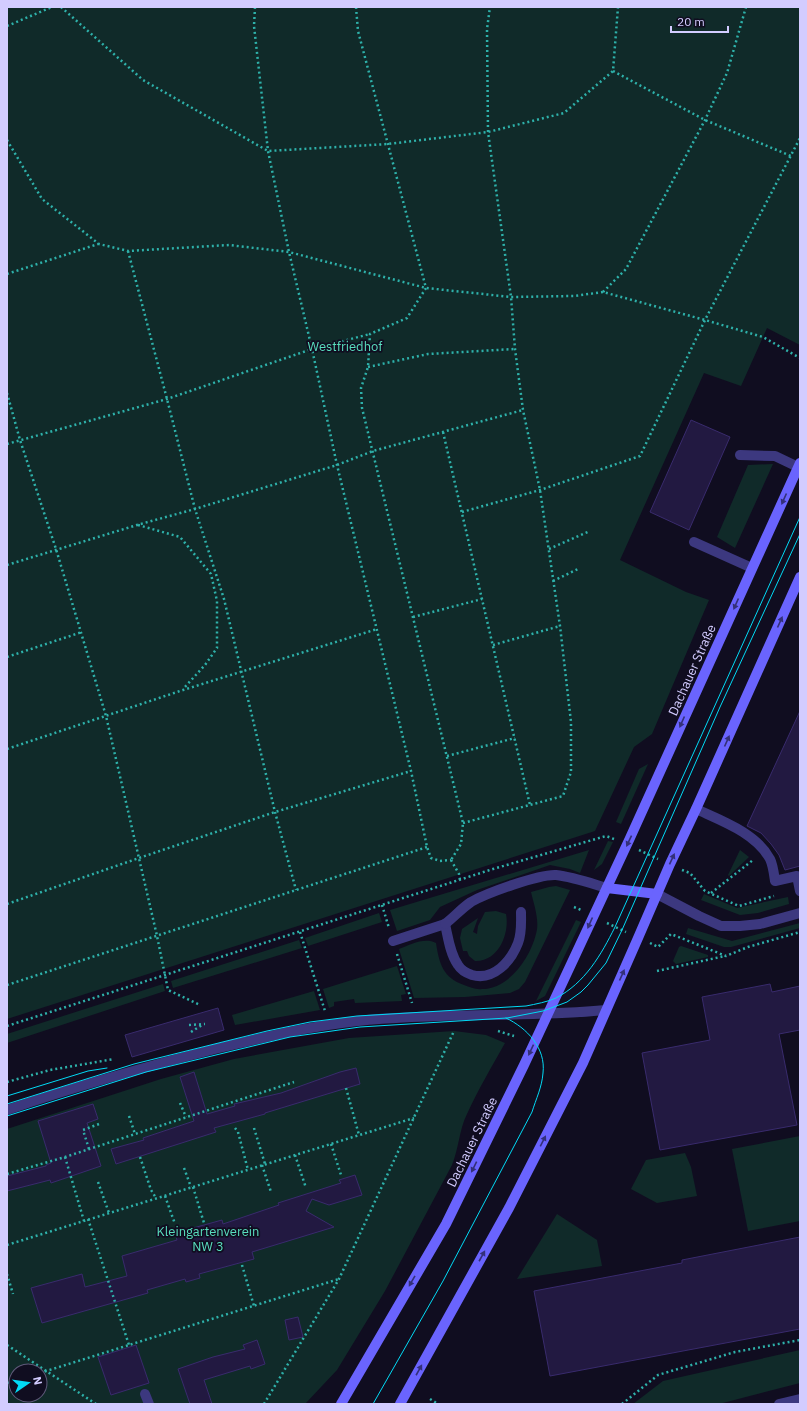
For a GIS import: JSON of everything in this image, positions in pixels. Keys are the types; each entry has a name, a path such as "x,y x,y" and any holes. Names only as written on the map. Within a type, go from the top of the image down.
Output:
{"main road":[{"name":"Dachauer Straße","path":"346,1402 446,1224 548,1015 627,845 799,465"},
{"path":"400,1404 509,1208 583,1063 670,864 800,577"},
{"path":"607,888 657,894"}],"street":[{"path":"740,455 775,456 799,465"},
{"path":"694,542 752,568"},
{"path":"696,809 722,821 756,842 770,860 775,881 796,876 800,890"},
{"path":"393,941 445,924 470,903 499,890 543,876 554,875 568,877 607,888"},
{"path":"657,894 721,926 760,924 800,913"},
{"path":"445,924 452,952 458,966 465,972 482,976 495,972 507,961 513,952 518,943 521,932 521,912"},
{"path":"7,1110 167,1060 299,1030 382,1019 498,1014 548,1015 606,1010"},
{"path":"145,1394 149,1404"},
{"path":"779,1404 800,1399"}],"path":[{"path":"7,26 52,7"},
{"path":"61,7 143,80 268,151 388,144 488,132 564,113 613,71 618,7"},
{"path":"255,7 254,26 268,151 337,465 411,771 430,858 440,861 451,860"},
{"path":"7,444 168,399 312,349 370,334 407,318 426,288 358,31 356,7"},
{"path":"463,823 563,796 571,772 571,722 560,626 540,490 523,410 515,349 511,297 488,132 487,29 490,7"},
{"path":"603,292 626,269 705,120 728,72 746,7"},
{"path":"613,71 705,120 792,156"},
{"path":"462,512 540,490 640,456 705,320 792,156 800,138"},
{"path":"7,140 42,199 99,244 128,252 229,245 289,252 426,288 511,297 574,296 603,292 763,337 800,358"},
{"path":"7,274 99,244"},
{"path":"128,252 168,399 195,509 224,598 275,812 296,890"},
{"path":"370,334 368,367 361,388 362,408 463,823 461,844 451,860"},
{"path":"368,367 428,354 515,349"},
{"path":"7,392 20,440 82,632 106,716 168,990 200,1005"},
{"path":"7,565 337,465 373,451 523,410"},
{"path":"443,432 530,805"},
{"path":"137,525 180,537 211,574 217,602 217,648 205,665 183,690"},
{"path":"548,549 590,531"},
{"path":"553,581 578,569"},
{"path":"217,602 224,598"},
{"path":"413,617 482,599"},
{"path":"493,645 560,626"},
{"path":"7,749 183,690 377,629"},
{"path":"7,657 82,632"},
{"path":"447,756 515,738"},
{"path":"7,904 275,812 411,771"},
{"path":"7,1026 493,869 606,836 690,874 705,891 739,906 800,890"},
{"path":"7,985 427,847"},
{"path":"711,893 763,851"},
{"path":"451,860 459,874 460,880"},
{"path":"300,932 325,1013"},
{"path":"657,971 726,956 748,947 800,932"},
{"path":"671,934 726,956"},
{"path":"189,1024 204,1024 191,1032"},
{"path":"264,1404 339,1279 457,1025"},
{"path":"497,1031 514,1036"},
{"path":"7,1082 50,1070 104,1062 119,1058"},
{"path":"7,1174 89,1149 294,1082"},
{"path":"346,1088 359,1135"},
{"path":"180,1103 186,1117"},
{"path":"129,1116 135,1134"},
{"path":"7,1245 414,1118"},
{"path":"89,1149 83,1130 99,1124"},
{"path":"235,1128 238,1132 248,1170"},
{"path":"254,1128 271,1192"},
{"path":"331,1144 341,1176"},
{"path":"295,1155 306,1188"},
{"path":"64,1157 84,1221"},
{"path":"140,1157 151,1190 156,1198"},
{"path":"184,1168 204,1223"},
{"path":"98,1182 108,1213"},
{"path":"165,1196 175,1224"},
{"path":"88,1219 129,1345"},
{"path":"242,1265 254,1306"},
{"path":"7,1274 13,1294"},
{"path":"48,1370 339,1279"},
{"path":"622,1404 658,1375 735,1352 800,1340"},
{"path":"7,1346 34,1363"},
{"path":"48,1372 96,1404"},
{"path":"430,1399 438,1404"}],"green space":[{"name":"Westfriedhof","path":"7,7 800,7 800,345 767,328 741,386 704,373 620,560 686,592 709,600 652,734 634,747 595,831 7,1019"},
{"path":"773,464 735,548 717,537 748,465"},
{"path":"648,764 621,824 616,822 639,769"},
{"path":"608,841 613,842 602,864 594,870"},
{"path":"589,850 580,873 570,869 550,865 477,890 440,907 430,920 397,931 390,910"},
{"path":"740,850 749,857 729,876 728,875"},
{"path":"556,886 570,890 525,982 519,989 510,993 465,997 414,998 399,949 422,941 431,941 436,943 443,969 451,978 475,989 492,988 509,978 517,970 529,953 537,929 536,913 531,892"},
{"path":"704,894 737,908 788,897 789,904 758,913 740,915 701,900"},
{"path":"496,911 506,914 507,922 504,938 496,952 490,957 475,961 469,956 467,951 463,951 460,938 462,929 478,918 473,932 477,934 478,926 485,912"},
{"path":"379,913 382,922 308,946 305,938"},
{"path":"576,920 581,922 545,996 536,1001"},
{"path":"800,923 800,928 731,947 724,947 686,934 688,928 732,941"},
{"path":"299,940 302,948 173,988 171,981"},
{"path":"681,946 708,955 708,957 676,964 673,961 679,947"},
{"path":"397,966 406,994 401,995 402,1001 355,1003 354,999 334,1002 334,1006 329,1008 323,989"},
{"path":"163,984 165,991 7,1043 7,1034"},
{"path":"314,991 320,1010 235,1025 232,1015"},
{"name":"Kleingartenverein NW 3","path":"454,1031 486,1035 505,1043 480,1087 464,1120 452,1165 385,1291 337,1370 305,1404 7,1404 7,1129 161,1079 234,1059 349,1038"},
{"path":"800,1136 800,1221 748,1231 732,1149"},
{"path":"685,1153 691,1167 697,1196 657,1203 631,1189 646,1160"},
{"path":"557,1214 597,1240 602,1266 517,1279"},
{"path":"800,1350 800,1383 719,1404 633,1404 663,1381"}],"building":[{"path":"691,420 730,437 689,530 650,512"},
{"path":"800,711 800,866 785,870 779,855 771,844 761,833 747,826"},
{"path":"770,984 772,992 800,986 800,1030 779,1034 797,1125 660,1150 642,1053 710,1040 702,997"},
{"path":"218,1008 224,1030 132,1057 125,1035"},
{"path":"356,1068 360,1084 265,1114 214,1128 216,1132 116,1164 111,1149 144,1140 143,1138 194,1121 180,1077 194,1072 207,1114 235,1106 234,1104 281,1093 340,1072"},
{"path":"93,1104 98,1119 87,1123 101,1166 51,1183 50,1180 7,1191 7,1176 46,1166 51,1163 38,1121"},
{"path":"355,1175 362,1195 329,1205 312,1199 306,1211 334,1227 252,1252 254,1259 199,1274 200,1278 186,1282 185,1279 147,1290 148,1293 42,1323 31,1288 82,1274 85,1287 127,1276 122,1256 177,1240 175,1233 222,1220 223,1224 279,1205 278,1203 341,1183 339,1180"},
{"path":"800,1237 800,1329 550,1376 534,1291 682,1263 682,1260"},
{"path":"298,1317 303,1337 289,1340 285,1320"},
{"path":"257,1340 265,1364 251,1369 250,1366 204,1380 212,1404 190,1404 178,1369 213,1357 245,1349 243,1345"},
{"path":"136,1345 149,1383 111,1395 98,1357"}],"tram line":[{"path":"7,1104 134,1064 267,1031 310,1022 357,1016 526,1006 556,998 566,992 584,976 598,958 615,927 800,517"},
{"path":"7,1116 146,1072 290,1037 360,1027 507,1018 543,1011 567,1002 581,992 606,963 622,930 720,707 800,534"},
{"path":"373,1404 443,1281 532,1112 539,1093 543,1073 543,1064 538,1047 528,1033 514,1022 506,1018"},
{"path":"7,1096 88,1071 107,1068"}]}
